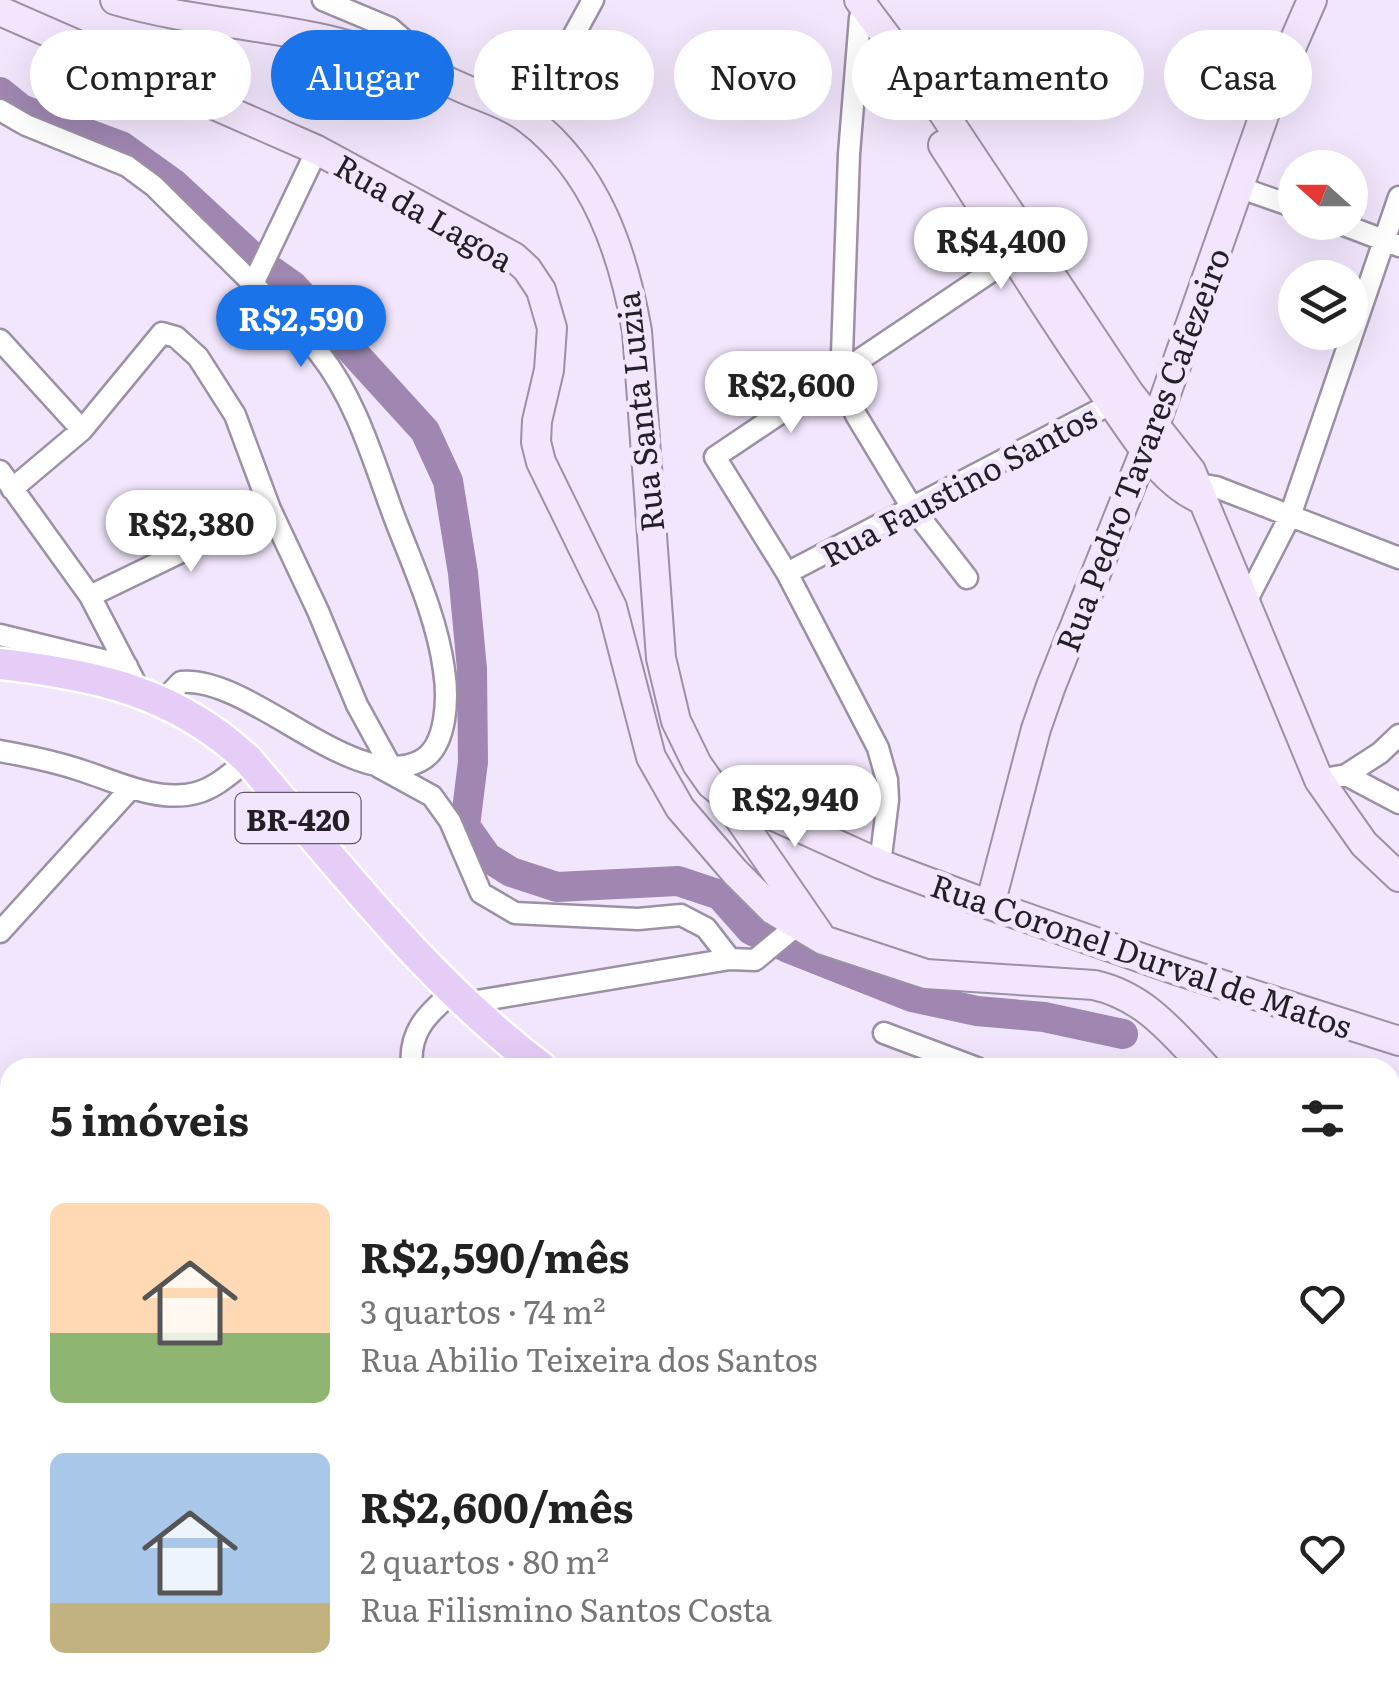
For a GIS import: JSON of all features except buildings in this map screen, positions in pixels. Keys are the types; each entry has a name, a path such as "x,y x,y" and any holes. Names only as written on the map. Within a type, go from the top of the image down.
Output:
{"main road":[{"name":"BR-420","path":"0,664 143,686 200,720 248,760 406,944 459,998 530,1058"}],"street":[{"name":"Rua Santa Luzia","path":"115,0 332,41 408,64 474,94"},
{"path":"323,0 390,28 455,85"},
{"path":"577,30 593,0"},
{"name":"Rua Pedro Tavares Cafezeiro","path":"990,905 1050,686 1150,439 1274,87 1312,0"},
{"path":"860,7 944,114 1021,251 1121,399 1192,488 1364,844 1399,877"},
{"path":"860,7 840,373 856,415 911,506 967,578"},
{"name":"Rua da Lagoa","path":"0,11 316,150 492,242 528,269 541,290 552,328 536,442 547,479 612,607 651,757 680,808 773,910 823,940 926,974 1094,984 1114,989 1157,1016 1197,1058"},
{"path":"0,110 26,125 128,166 154,186 318,351 343,387 436,628 445,674 443,722 430,753 418,762 381,764"},
{"name":"Rua Santa Luzia","path":"529,120 580,174 601,208 617,246 637,332 662,658 676,720 697,764 722,792 823,940"},
{"path":"253,284 316,150"},
{"path":"1240,188 1278,202"},
{"path":"1246,600 1290,516 1391,243 1399,198"},
{"path":"880,864 888,800 878,748 787,574 715,457 1021,251"},
{"path":"12,489 82,430 162,333 176,337 198,356 235,415 270,509 381,764"},
{"path":"0,340 82,430"},
{"name":"Rua Faustino Santos","path":"787,574 1121,399"},
{"path":"0,471 90,596 143,686"},
{"path":"1192,488 1290,516 1399,558"},
{"path":"90,596 270,509"},
{"path":"0,635 143,686 203,683 265,710 344,754 381,764 432,796 450,821 481,893 515,913 638,918 681,915 706,928 730,958"},
{"path":"1332,777 1380,753 1399,735"},
{"path":"2,755 67,766 131,788 174,795 210,788 248,760"},
{"path":"1332,777 1399,803"},
{"path":"0,932 131,788"},
{"name":"Rua Coronel Durval de Matos","path":"722,792 880,864 990,905 1173,970 1399,1041"},
{"path":"412,1058 412,1041 418,1026 459,998 730,958 755,960 796,926"},
{"path":"1157,1016 1173,970"},
{"path":"884,1032 951,1058"}],"waterway":[{"path":"0,92 21,109 121,146 174,184 256,260 293,286 425,431 448,481 463,573 472,669 473,762 465,826 487,857 511,872 557,887 678,881 720,895 751,930 912,997 977,1011 1044,1017 1123,1034"}]}
